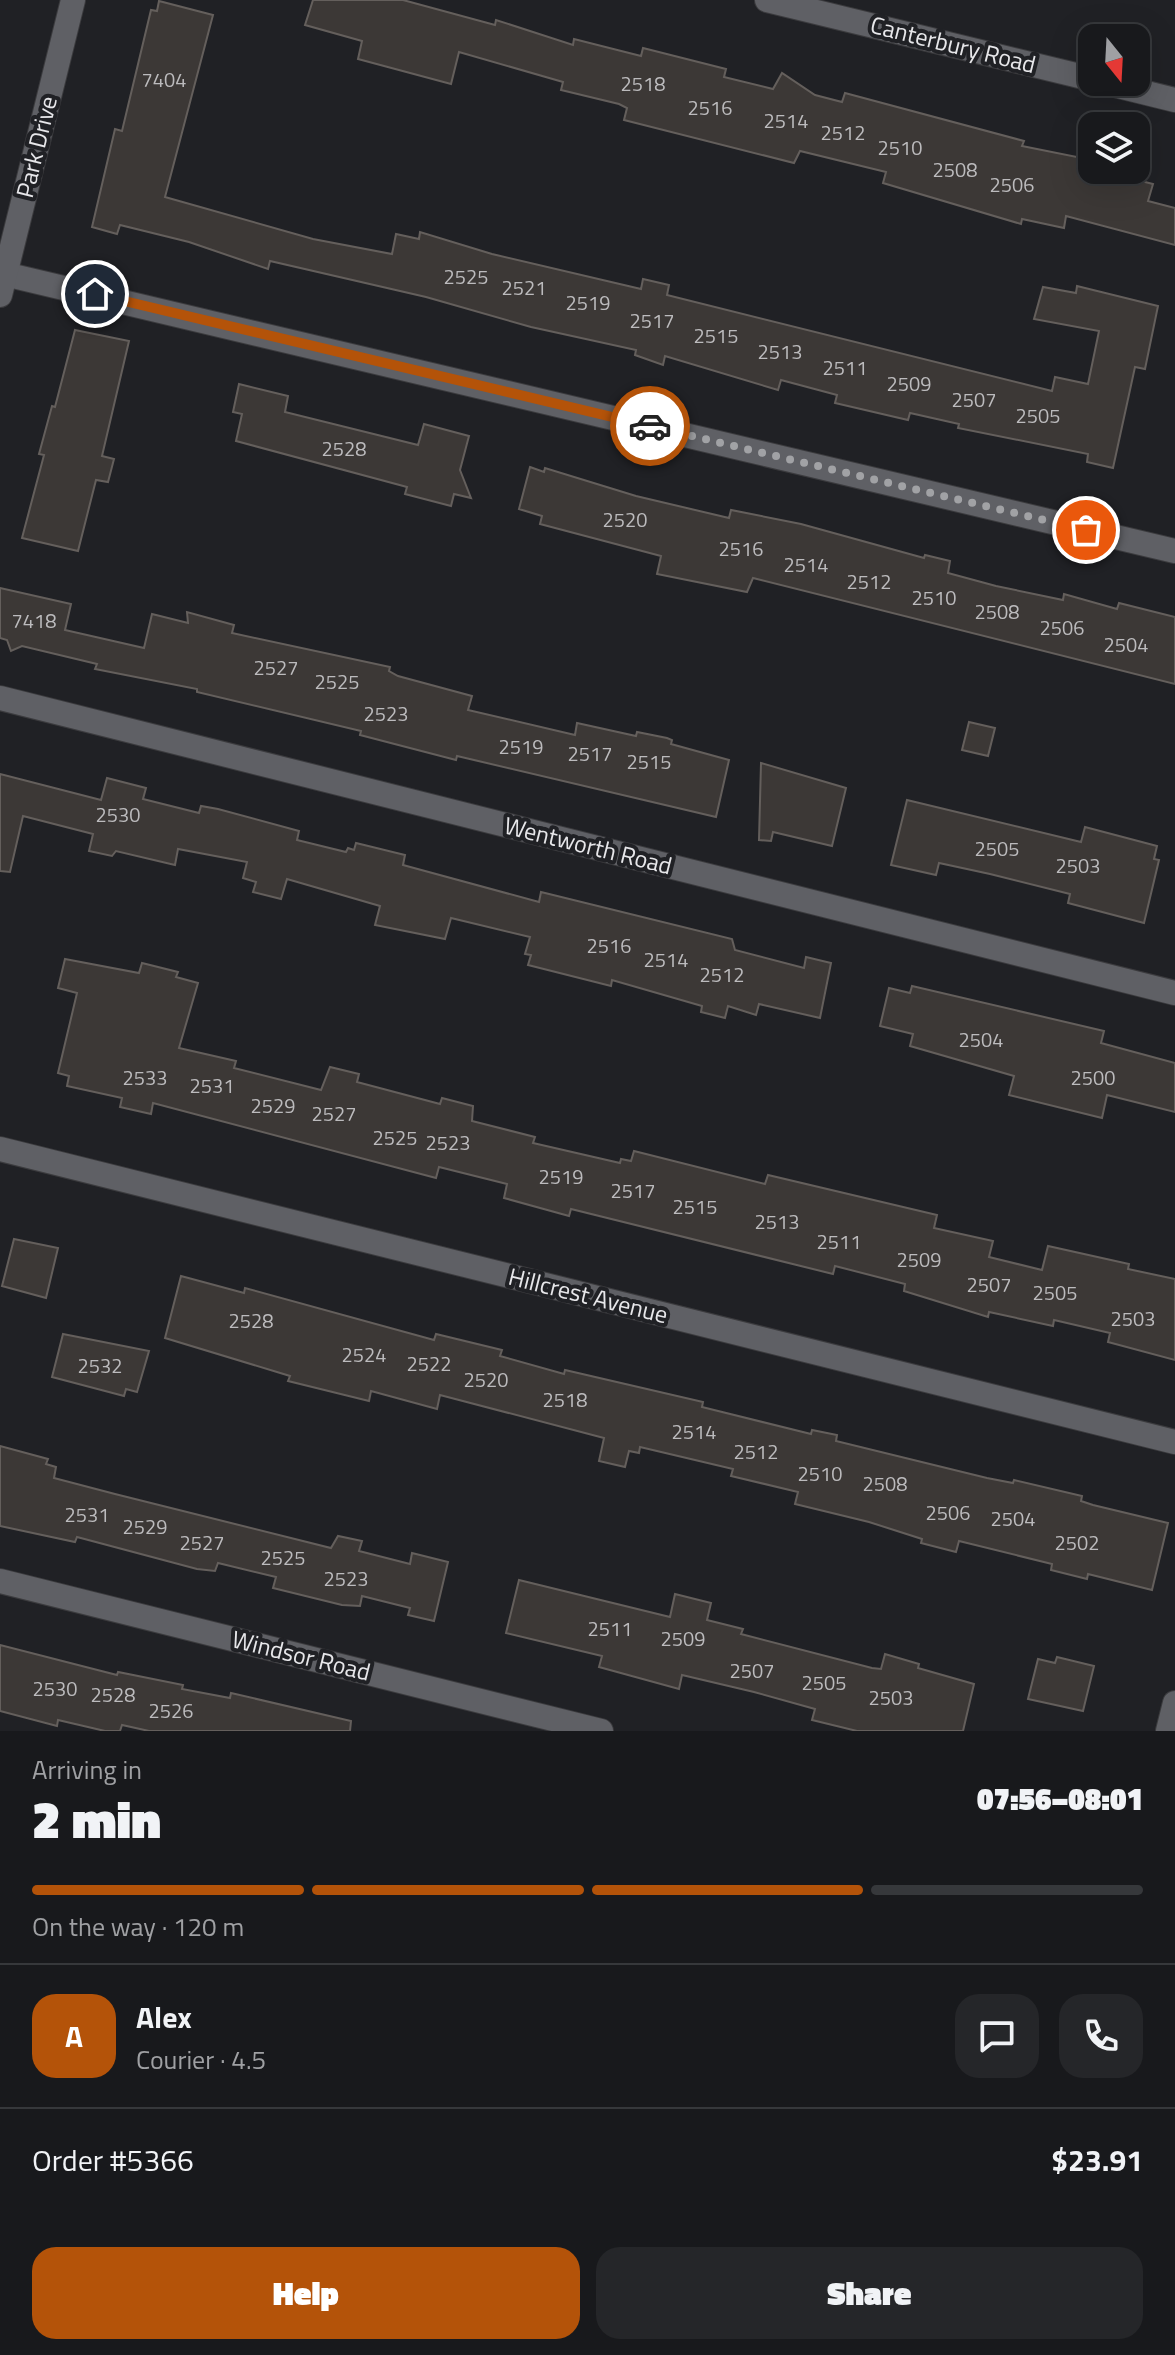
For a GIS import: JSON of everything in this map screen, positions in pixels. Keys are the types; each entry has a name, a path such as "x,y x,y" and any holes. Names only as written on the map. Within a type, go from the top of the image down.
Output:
{"street":[{"name":"Park Drive","path":"2,281 73,0"},
{"name":"Canterbury Road","path":"767,0 1078,76"},
{"path":"1150,94 1175,100"},
{"path":"2,281 170,311 1175,551"},
{"name":"Wentworth Road","path":"0,698 1175,993"},
{"name":"Hillcrest Avenue","path":"0,1149 1175,1442"},
{"name":"Windsor Road","path":"0,1581 601,1731"},
{"path":"1168,1731 1175,1703"}],"building":[{"path":"313,0 403,0 495,25 496,20 573,45 574,39 641,56 643,48 726,69 724,77 773,89 782,73 815,95 842,102 845,93 1024,141 1022,146 1078,157 1078,184 1153,184 1148,201 1175,208 1175,245 1066,216 1064,228 1022,219 1021,224 883,183 886,172 800,151 794,163 624,120 627,108 619,104 561,90 563,82 459,52 451,84 358,59 362,41 305,25"},
{"path":"159,1 213,15 165,197 313,239 392,254 396,234 419,239 420,232 492,254 641,289 643,279 669,285 667,295 1052,391 1055,377 1088,384 1099,331 1034,319 1043,287 1076,293 1077,286 1158,306 1145,369 1135,367 1113,468 1087,462 1088,454 958,428 959,424 910,413 908,420 835,403 837,395 781,380 778,390 665,356 663,365 635,355 636,350 531,327 426,297 270,261 268,269 189,242 120,225 117,234 92,227 115,129 122,131 151,10 157,11"},
{"path":"75,330 129,341 102,456 114,459 108,482 96,480 78,551 22,538 44,455 39,454"},
{"path":"239,384 288,396 285,412 418,445 424,424 469,436 460,470 471,498 454,494 451,506 405,494 407,487 236,441 242,414 233,412"},
{"path":"530,467 544,472 545,468 636,496 729,518 731,510 801,524 924,558 925,555 950,561 948,573 996,586 1063,600 1064,594 1117,609 1119,603 1175,617 1175,684 753,578 747,592 657,574 661,556 540,524 542,516 519,509"},
{"path":"0,588 71,604 65,630 144,648 152,614 188,623 187,612 234,625 232,633 390,667 389,671 398,676 472,696 468,710 575,735 577,723 636,736 637,732 667,738 672,740 671,744 729,760 716,817 457,756 456,760 360,735 361,731 197,692 197,689 95,669 97,664 22,646 11,651 7,640 0,638"},
{"path":"969,722 995,728 988,756 962,750"},
{"path":"761,763 846,788 832,846 773,832 771,841 759,840"},
{"path":"0,774 101,800 107,778 146,788 143,799 199,813 201,806 218,809 299,831 297,840 346,852 348,848 354,850 356,843 405,855 403,865 539,902 541,892 732,939 735,950 804,968 806,957 831,963 820,1018 759,1004 756,1015 728,1006 725,1018 701,1012 702,1006 612,980 611,986 528,965 531,955 525,954 530,937 451,918 445,939 375,925 380,906 287,879 281,899 253,892 256,882 243,878 247,862 178,849 175,865 116,851 112,856 89,851 93,834 23,816 10,872 0,871"},
{"path":"907,800 1081,842 1085,827 1157,846 1154,859 1159,860 1144,923 1068,903 1070,894 990,874 939,863 936,875 891,865"},
{"path":"65,959 139,973 142,963 178,972 176,977 198,983 179,1048 236,1061 234,1068 321,1090 330,1067 359,1074 357,1082 440,1104 442,1098 473,1106 472,1121 535,1137 533,1143 620,1163 621,1159 631,1161 634,1151 765,1184 768,1175 937,1215 934,1228 993,1241 989,1257 1042,1270 1048,1246 1129,1264 1128,1269 1175,1279 1175,1360 1108,1342 1110,1333 1054,1320 1053,1326 989,1312 988,1317 904,1291 905,1284 835,1266 833,1274 571,1209 569,1216 504,1198 507,1184 439,1167 436,1178 153,1103 151,1114 120,1107 122,1098 67,1086 69,1076 58,1073 77,993 58,988"},
{"path":"912,986 1104,1031 1101,1043 1175,1063 1175,1112 1107,1095 1102,1118 1009,1095 1014,1076 910,1046 913,1034 880,1026 889,988 910,993"},
{"path":"14,1239 58,1248 46,1298 2,1286"},
{"path":"181,1276 244,1293 245,1288 434,1340 436,1334 502,1350 500,1356 564,1374 565,1370 703,1402 702,1407 811,1434 812,1430 837,1435 836,1441 987,1478 1013,1483 1014,1480 1082,1496 1081,1501 1093,1505 1168,1523 1152,1590 1088,1574 1087,1579 1051,1570 1052,1564 959,1541 956,1552 921,1543 922,1539 869,1522 795,1504 798,1492 731,1476 733,1469 640,1447 639,1453 629,1451 625,1467 599,1461 604,1438 440,1395 437,1409 371,1391 369,1401 288,1381 290,1376 165,1338"},
{"path":"63,1334 149,1351 137,1392 126,1389 124,1396 52,1377"},
{"path":"0,1446 48,1459 46,1464 56,1467 54,1478 115,1494 331,1548 338,1536 362,1541 359,1551 410,1564 412,1553 448,1562 434,1621 408,1615 410,1608 362,1596 360,1606 342,1605 273,1588 276,1577 218,1563 215,1571 197,1569 77,1537 75,1542 0,1526"},
{"path":"519,1580 670,1617 675,1594 711,1603 707,1620 743,1629 741,1634 872,1668 881,1669 885,1654 919,1664 918,1668 974,1684 963,1731 857,1731 812,1720 815,1709 754,1692 682,1675 679,1689 599,1667 602,1656 506,1633"},
{"path":"0,1645 117,1675 118,1672 183,1685 182,1689 230,1698 231,1693 351,1721 350,1731 149,1731 122,1725 120,1731 105,1731 58,1720 57,1726 0,1711"},
{"path":"1057,1657 1094,1666 1083,1711 1028,1699 1038,1659 1055,1663"}],"way so far":[{"path":"650,426 1086,530"}],"route":[{"path":"95,294 650,426"}]}
